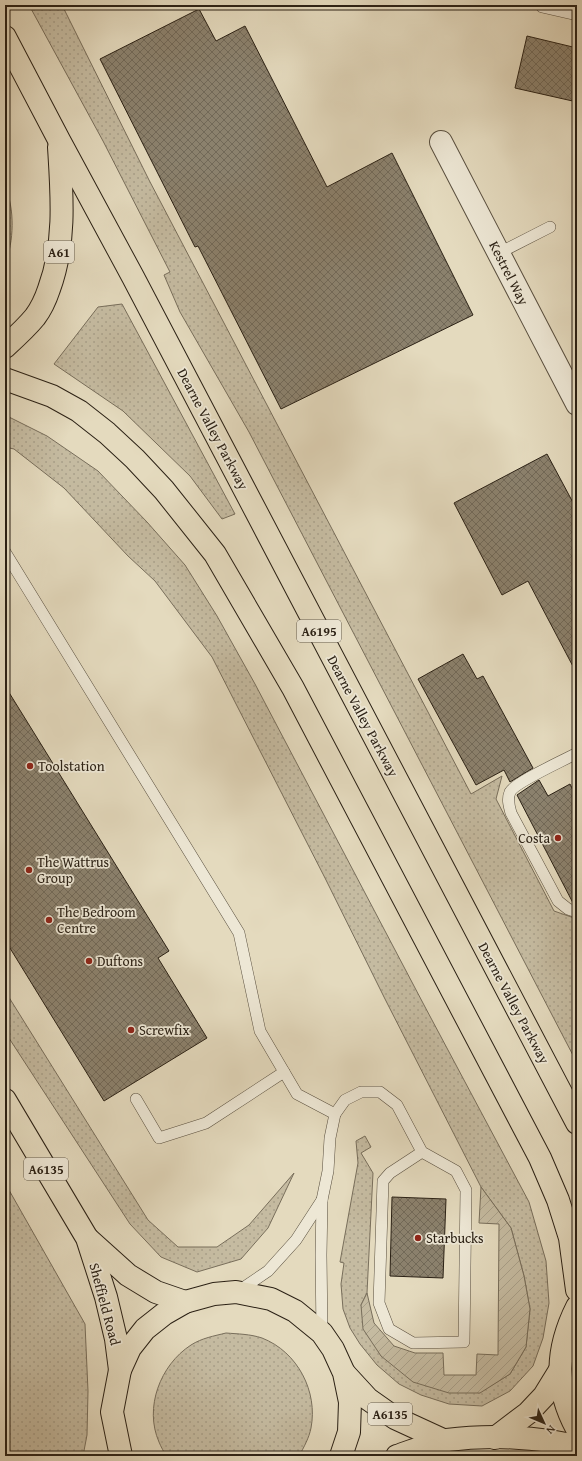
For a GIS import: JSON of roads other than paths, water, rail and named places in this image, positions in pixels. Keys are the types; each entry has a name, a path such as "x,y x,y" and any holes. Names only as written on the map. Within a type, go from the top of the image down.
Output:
{"main road":[{"name":"A61","path":"5,37 58,140 63,200 62,231 55,274 47,296 36,315 19,335 5,347"},
{"name":"Dearne Valley Parkway","path":"58,140 122,255 577,1123"},
{"path":"5,380 52,396 79,411 107,432 164,490 192,523 215,554 293,688 540,1158 558,1200 570,1238 577,1290"},
{"name":"Sheffield Road","path":"5,1100 87,1238 106,1297 116,1339 120,1370"},
{"name":"Sheffield Road","path":"87,1238 128,1276 156,1292 185,1302"},
{"path":"120,1455 112,1412 120,1370 130,1348 145,1329 164,1314 185,1302 214,1294 236,1292 270,1299 295,1311 322,1333 333,1349 344,1373 350,1402 349,1432 341,1456"},
{"path":"577,1307 568,1325 562,1347 560,1370 562,1393 569,1414 577,1429"},
{"path":"495,1438 528,1412 544,1396 560,1370"},
{"name":"A6135","path":"344,1373 368,1399 395,1418 445,1440"},
{"name":"A6135","path":"397,1456 445,1440 495,1438 549,1440 577,1447"}],"street":[{"name":"Kestrel Way","path":"441,142 577,404"}],"lane":[{"path":"542,7 577,15"},
{"path":"499,253 550,228"},
{"path":"5,552 239,933 260,1031 284,1072 297,1094 335,1114"},
{"path":"577,753 521,782 511,790 508,799 511,813 558,901 568,909 577,912"},
{"path":"136,1099 159,1138 206,1123 284,1072"},
{"path":"322,1333 322,1200 328,1171 330,1138 335,1114 345,1100 361,1092 380,1092 397,1105 422,1152 456,1171 466,1190 464,1342 413,1343 389,1329 379,1303 383,1180 422,1152"},
{"path":"236,1292 268,1271 296,1240 322,1200"}],"place":[{"name":"Toolstation","path":"30,766"},
{"name":"Costa","path":"558,838"},
{"name":"The Wattrus Group","path":"29,870"},
{"name":"The Bedroom Centre","path":"49,920"},
{"name":"Duftons","path":"89,961"},
{"name":"Screwfix","path":"131,1030"},
{"name":"Starbucks","path":"418,1238"}]}
